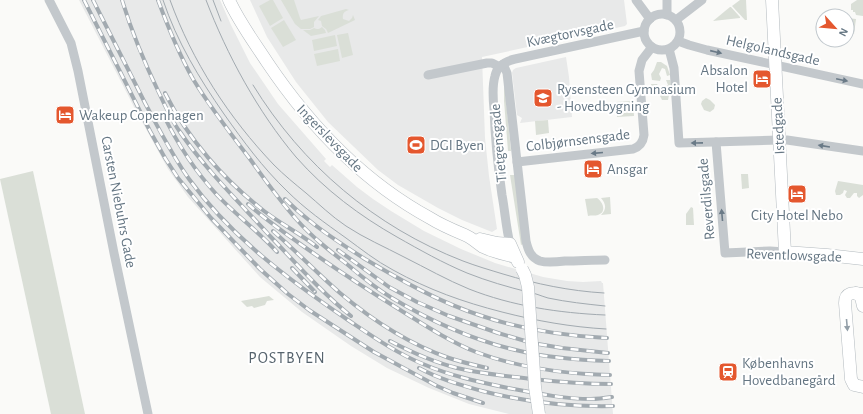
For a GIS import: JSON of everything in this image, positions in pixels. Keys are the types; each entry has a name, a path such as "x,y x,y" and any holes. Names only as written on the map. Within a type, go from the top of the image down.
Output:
{"street":[{"name":"Carsten Niebuhrs Gade","path":"49,0 71,43 78,71 148,414"},
{"name":"Ingerslevsgade","path":"229,0 245,28 289,95 341,153 373,181 408,206 491,250 515,257"},
{"path":"636,0 650,19"},
{"path":"667,0 667,15"},
{"path":"676,20 702,0"},
{"name":"Istedgade","path":"772,0 785,252"},
{"path":"658,15 667,15 672,17 678,23 680,38 674,46 669,49 660,50 646,41 644,31 646,24 650,19 658,15"},
{"name":"Kvægtorvsgade","path":"428,76 487,63 501,66 509,60 644,31"},
{"name":"Helgolandsgade","path":"678,41 698,48 863,84"},
{"name":"Colbjørnsensgade","path":"517,162 633,149 641,144 644,136 639,71 642,60 652,46"},
{"path":"669,49 674,68 679,143 787,140 863,151"},
{"name":"Tietgensgade","path":"539,414 528,286 525,275 510,244 499,168 494,120 494,82 495,74 501,66 507,71 528,250 532,255 544,261 605,260"},
{"name":"Reverdilsgade","path":"716,142 725,253"},
{"name":"Ingerslevsgade","path":"468,237 510,244"},
{"name":"Reventlowsgade","path":"725,253 770,251 863,259"},
{"path":"862,386 854,385 851,379 845,299 849,294 859,293 863,306"}],"shaded area":[{"path":"79,0 220,0 250,63 278,104 326,159 324,161 330,167 332,165 373,199 424,231 461,249 495,263 543,277 567,281 601,281 603,283 613,414 509,414 469,404 429,388 387,368 351,346 302,312 260,277 188,197 168,169"},
{"path":"250,0 624,0 627,24 625,26 482,57 485,138 497,229 492,232 462,220 438,208 398,185 378,170 328,122 296,82 267,37"},
{"path":"273,0 283,18 270,26 259,6"},
{"path":"281,0 294,0 301,20 319,16 314,22 314,27 310,29 301,29 295,24"},
{"path":"740,0 746,0 747,20 745,20 732,6"},
{"path":"857,0 863,0 863,16 856,15 855,8 851,8 851,4"},
{"path":"730,7 740,18 713,21"},
{"path":"346,9 349,10 344,13 343,19 349,21 353,15 355,20 328,33 322,26 321,21 318,20 321,16"},
{"path":"284,20 296,40 283,47 271,28"},
{"path":"322,27 326,33 311,36 303,30 310,30 314,28 318,29"},
{"path":"348,33 353,55 342,58 337,35"},
{"path":"335,35 337,46 314,51 312,40"},
{"path":"338,49 340,61 317,66 314,54"},
{"name":"Rysensteen Gymnasium - Hovedbygning","path":"566,57 572,117 520,123 522,118 517,115 512,73 513,70 516,68"},
{"path":"657,62 661,62 667,66 670,75 667,76 665,69 662,68 659,74 661,78 660,81 652,80 651,74"},
{"path":"504,79 511,151 508,151 504,101"},
{"path":"666,80 670,80 671,85 668,100 662,100 660,96 653,92 651,84 657,84 662,91 668,85"},
{"path":"706,98 715,105 714,109 710,112 704,110 701,104"},
{"path":"633,101 634,116 617,117 616,102"},
{"path":"548,120 549,133 536,135 535,121"},
{"path":"33,171 85,414 51,414 0,179"},
{"path":"741,174 748,174 749,188 742,189"},
{"path":"510,175 515,175 523,244 521,245 515,207"},
{"path":"838,181 863,185 863,195 859,198 857,193 854,193 850,198 847,198 845,195 847,191 844,190 840,195 836,195 835,191"},
{"path":"610,197 611,214 601,215 605,206 601,198"},
{"path":"597,198 603,207 601,214 588,216 585,199"},
{"path":"691,207 693,208 694,225 686,225 686,214"},
{"path":"269,296 274,300 267,301 265,305 254,308 252,306 247,307 241,301"}],"tram line":[{"path":"163,0 189,59 231,124 278,182 294,198 323,221 369,255 387,266 420,284 446,295 528,318 567,325 606,329"},
{"path":"170,0 189,45 201,67 213,88 242,128 278,169 341,222 367,238 445,278 485,295 536,308 605,315"},
{"path":"206,0 214,21 234,62 256,102 282,140 296,157 307,169 344,202 397,237 440,261 482,279 548,298 605,306"},
{"path":"213,0 221,21"},
{"path":"253,85 272,114 318,167 343,190 400,230 431,247 463,261 488,269 528,281 579,291 604,293"}],"railway":[{"path":"84,0 150,131 178,178 211,218 260,269 288,294 309,310 374,352 437,386 483,403"},
{"path":"93,0 155,122 189,179 223,220 242,239 283,273 326,305 384,344 413,360 434,368 476,381 549,395 581,399 612,397"},
{"path":"122,0 134,36 154,83 177,128 190,146 223,185 299,267 329,297 351,316"},
{"path":"158,0 188,70 206,100 273,190 297,220 321,244 375,287 407,307 454,330 487,342 520,351 553,357 609,361"},
{"path":"165,93 174,110 196,142 221,172 264,211 317,247"},
{"path":"163,114 174,136 209,186 277,252"},
{"path":"285,199 316,226 337,241 407,283 452,305 512,325 560,334 607,338"},
{"path":"248,204 262,216 351,279 426,326 466,348 492,358 525,366 559,372 610,375"},
{"path":"273,231 340,293 378,322 405,338 434,352 487,368"},
{"path":"338,250 389,287 417,302 449,316 532,343 608,353"},
{"path":"292,268 315,292"},
{"path":"390,341 431,360 466,370 494,375 552,381 611,384"},
{"path":"419,368 458,384 514,398 564,405 613,406"}],"place":[{"name":"Absalon Hotel","path":"762,79"},
{"name":"Rysensteen Gymnasium - Hovedbygning","path":"543,98"},
{"name":"Wakeup Copenhagen","path":"65,115"},
{"name":"DGI Byen","path":"416,145"},
{"name":"Ansgar","path":"593,169"},
{"name":"City Hotel Nebo","path":"797,194"},
{"name":"Københavns Hovedbanegård","path":"728,372"}],"district":[{"name":"POSTBYEN","path":"287,357"}]}
